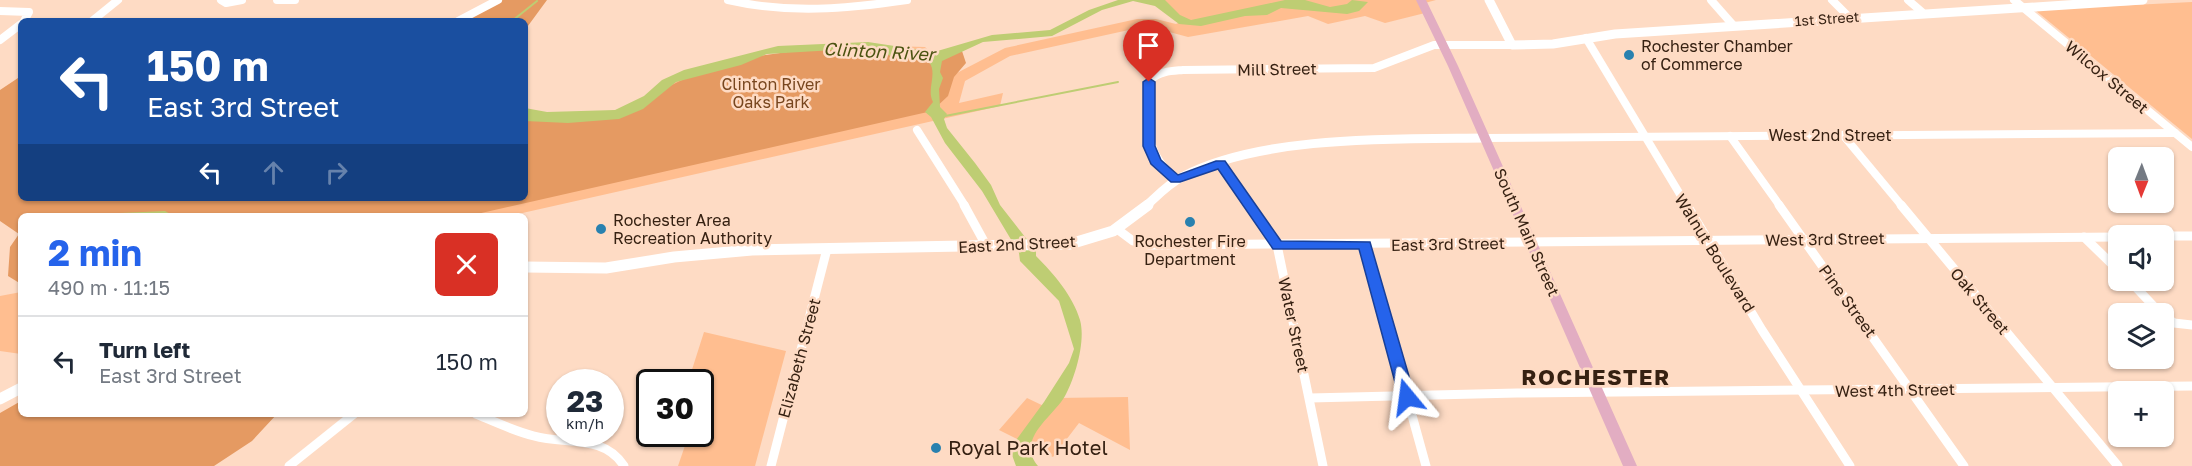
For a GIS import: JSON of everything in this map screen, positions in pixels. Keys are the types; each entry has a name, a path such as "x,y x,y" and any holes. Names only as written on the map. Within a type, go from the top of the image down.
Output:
{"main road":[{"name":"South Main Street","path":"1421,0 1446,51 1630,466"}],"street":[{"path":"96,18 118,0"},
{"path":"221,0 230,3 242,0"},
{"path":"277,0 295,0"},
{"path":"464,18 498,0"},
{"path":"728,0 764,9 802,12 847,9 907,0"},
{"path":"1489,0 1512,45"},
{"path":"1711,0 1733,26"},
{"path":"1832,0 1850,18"},
{"path":"1908,0 1922,12"},
{"name":"Wilcox Street","path":"2014,0 2192,147"},
{"name":"1st Street","path":"1512,45 1553,44 1586,38 1922,12 2143,0"},
{"path":"0,11 27,11 30,14 26,18"},
{"path":"0,40 18,26"},
{"name":"Walnut Boulevard","path":"1586,38 1707,241 1850,466"},
{"name":"Mill Street","path":"1176,180 1156,161 1149,146 1148,87 1151,79 1159,74 1183,70 1377,68 1434,45 1512,45"},
{"path":"917,130 974,221 987,247"},
{"name":"West 2nd Street","path":"1485,138 2175,133"},
{"name":"Oak Street","path":"1843,135 2118,466"},
{"name":"Pine Street","path":"1730,136 1964,466"},
{"name":"East 2nd Street","path":"528,267 606,268 702,253 1070,244 1117,229 1135,217 1157,193 1176,180 1221,164 1282,150 1336,142 1485,138"},
{"name":"Water Street","path":"1221,164 1277,245 1323,466"},
{"name":"East 3rd Street","path":"1117,229 1133,241 1149,245 1531,242"},
{"path":"2174,236 2192,236"},
{"path":"2084,237 2108,260"},
{"name":"West 3rd Street","path":"1531,242 2108,237"},
{"path":"1365,245 1426,466"},
{"name":"Elizabeth Street","path":"771,466 827,249"},
{"path":"2139,291 2151,303"},
{"path":"2174,323 2192,325"},
{"name":"West 4th Street","path":"1310,398 2192,386"},
{"path":"0,399 18,390"},
{"path":"289,466 350,417"},
{"path":"484,417 535,437 600,445 616,454 624,466"}],"green space":[{"path":"499,0 547,0 528,26 528,18 464,18"},
{"name":"Clinton River Oaks Park","path":"1155,0 1436,0 1421,4 1425,13 1385,23 1365,16 1328,24 1308,16 1188,37 1147,26 1010,56 965,81 959,103 1003,93 1000,106 522,213 418,213 504,201 528,201 528,196 665,82 889,46 925,47 953,75 1005,48 1137,19 1156,19 1176,24 1180,22"},
{"path":"2192,2 2192,139 2035,10"},
{"name":"Clinton River Oaks Park","path":"831,46 912,53 961,48 966,63 954,77 948,96 932,111 481,213 18,213 18,233 0,221 0,90 18,78 18,201 528,201 528,114 569,115 621,110 688,77 758,56"},
{"path":"18,235 18,282 8,276 10,247"},
{"path":"18,293 18,354 0,351 0,296"},
{"path":"704,332 786,351 755,466 678,466 685,447 714,447 714,369 692,369"},
{"path":"1128,397 1130,450 1079,423 1053,457 999,430 1027,398 1050,409 1056,398"},
{"path":"18,403 18,417 274,417 252,441 214,466 0,466 0,413"}],"water":[{"name":"Clinton River","path":"1118,0 1165,0 1180,15 1191,20 1285,0 1305,0 1330,7 1347,4 1352,0 1368,2 1359,11 1347,14 1281,8 1267,15 1245,16 1201,26 1179,24 1155,6 1133,1 1102,10 1052,36 983,42 942,61 940,107 947,114 944,119 947,128 991,185 1000,205 1036,251 1036,256 1062,286 1073,302 1080,320 1081,349 1072,379 1065,396 1033,438 1032,456 1038,466 1016,466 1012,455 1014,443 1069,363 1074,349 1059,301 1020,261 1019,253 982,191 945,143 931,117 925,112 933,102 931,97 932,71 929,62 851,49 767,54 741,65 676,82 643,109 619,119 568,123 528,121 528,109 547,112 615,110 644,96 662,80 684,70 778,46 868,42 934,52 992,35 1050,30 1089,10"},
{"path":"165,211 169,213 120,213"}],"waterway":[{"path":"516,18 537,1"},
{"path":"945,116 1118,82"}],"place":[{"name":"Rochester Chamber of Commerce","path":"1629,55"},
{"name":"Rochester Fire Department","path":"1190,222"},
{"name":"Rochester Area Recreation Authority","path":"601,229"},
{"name":"Royal Park Hotel","path":"936,448"}],"district":[{"name":"ROCHESTER","path":"1596,377"}],"route":[{"path":"1149,82 1149,146 1156,161 1176,180 1221,164 1277,245 1365,245 1407,397"}]}
